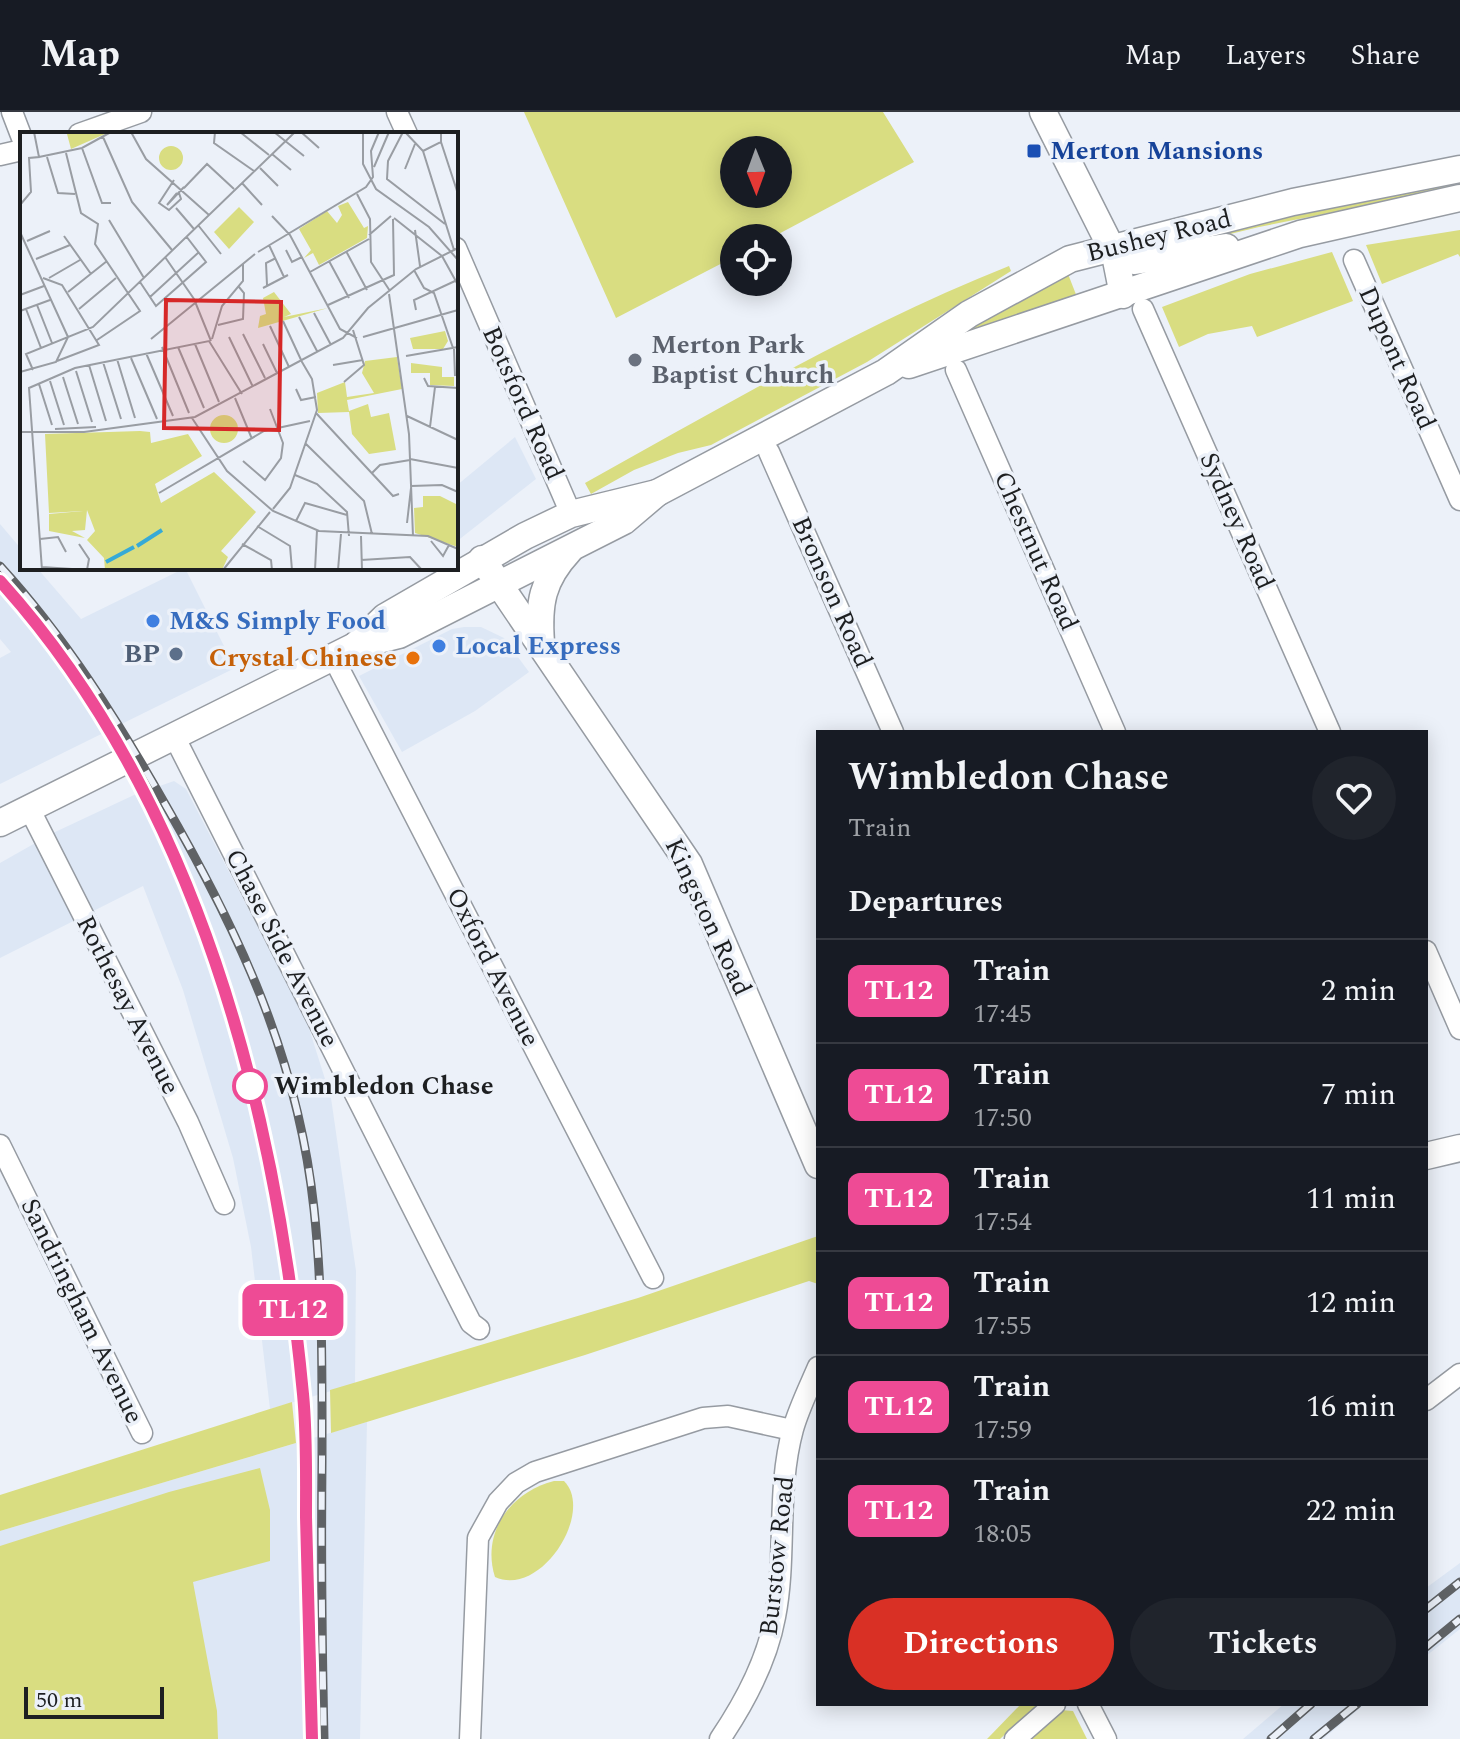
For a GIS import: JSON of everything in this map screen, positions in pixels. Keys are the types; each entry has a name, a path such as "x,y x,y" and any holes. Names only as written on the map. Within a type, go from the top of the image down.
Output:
{"main road":[{"path":"1043,112 1113,251 1133,302"},
{"name":"Bushey Road","path":"498,582 624,521 657,493 886,372 969,314 1026,280 1070,259 1113,251 1293,202 1460,169"},
{"name":"Bushey Road","path":"886,372 1133,302 1264,246 1339,222 1460,198"},
{"name":"Bushey Road","path":"1113,251 1135,261 1237,246 1264,246"},
{"name":"Bushey Road","path":"482,559 571,514 657,493"},
{"path":"541,646 539,616 542,589 556,565 571,549"},
{"path":"344,652 385,617 482,559"},
{"name":"Kingston Road","path":"482,559 689,864 816,1160"},
{"path":"0,823 344,652 399,635 498,582"},
{"path":"1428,1156 1460,1148"}],"street":[{"path":"12,112 20,133"},
{"path":"85,132 141,112"},
{"path":"397,112 406,132"},
{"path":"0,155 20,150"},
{"name":"Botsford Road","path":"458,253 571,514"},
{"name":"Dupont Road","path":"1354,260 1460,500"},
{"name":"Sydney Road","path":"1133,302 1329,730"},
{"name":"Chestnut Road","path":"956,370 1114,730"},
{"name":"Bronson Road","path":"769,452 892,730"},
{"name":"Oxford Avenue","path":"344,652 653,1278"},
{"name":"Chase Side Avenue","path":"174,736 471,1323 479,1329"},
{"name":"Rothesay Avenue","path":"29,808 188,1122 224,1204"},
{"path":"1428,956 1460,1029"},
{"name":"Sandringham Avenue","path":"0,1145 142,1433"},
{"name":"Burstow Road","path":"720,1739 757,1675 775,1615 785,1478 792,1430 816,1372"},
{"path":"1428,1398 1460,1374"},
{"path":"470,1739 478,1538 488,1517 516,1483 557,1463 703,1418 728,1416 792,1430"},
{"path":"1015,1739 1053,1706"},
{"path":"1089,1706 1106,1739"}],"shaded area":[{"path":"515,437 536,479 458,540 458,484"},
{"path":"0,524 20,548 20,570 39,570 81,619 186,570 235,668 0,784 0,658 11,652 0,639"},
{"path":"481,627 504,638 529,672 475,711 402,752 359,676 452,629"},
{"path":"174,781 186,789 307,1022 331,1098 356,1271 355,1384 270,1409 251,1247 233,1158 183,990 143,886 0,958 0,863 53,833 134,795"},
{"path":"367,1422 360,1739 0,1739 0,1531"},
{"path":"1460,1563 1460,1629 1428,1654 1428,1587"},
{"path":"1282,1706 1363,1706 1323,1739 1243,1739"}],"green space":[{"path":"524,112 883,112 914,162 792,227 792,224 720,224 720,264 616,318"},
{"path":"1460,180 1460,187 1259,227 1160,251 1261,222"},
{"path":"1460,230 1460,257 1458,254 1382,284 1366,245"},
{"path":"1332,252 1353,301 1257,337 1252,326 1208,334 1179,347 1162,307 1250,274"},
{"path":"1009,266 1011,271 867,362 711,445 678,453 634,470 591,494 585,483 847,340"},
{"path":"1068,274 1077,297 967,334 964,328"},
{"path":"816,1237 816,1283 809,1281 585,1355 331,1433 330,1390 638,1298"},
{"path":"292,1402 296,1443 0,1531 0,1495"},
{"path":"260,1468 270,1510 270,1561 193,1582 217,1711 218,1739 0,1739 0,1546 169,1492"},
{"path":"554,1481 564,1481 572,1495 573,1512 568,1531 558,1548 545,1564 530,1575 512,1580 495,1577 492,1545 503,1517 524,1494"},
{"path":"1019,1706 1036,1706 1000,1739 987,1739"},
{"path":"1061,1710 1073,1711 1087,1739 1030,1739"}],"railway":[{"path":"0,566 47,621 89,680 129,742 192,853 218,901 262,999 295,1100 314,1209 319,1272 324,1739"},
{"path":"133,771 169,843 228,1001 252,1085 287,1254 305,1417 312,1739"},
{"path":"1428,1607 1460,1582"},
{"path":"1428,1645 1460,1619"},
{"path":"1271,1739 1309,1706"},
{"path":"1314,1739 1355,1706"}],"train":[{"name":"TL12","path":"0,581 76,680 147,797 216,969 258,1112 279,1214 303,1392 312,1739"}],"place":[{"name":"Merton Mansions","path":"1034,151"},
{"name":"Merton Park Baptist Church","path":"635,360"},
{"name":"M&S Simply Food","path":"153,621"},
{"name":"Local Express","path":"439,646"},
{"name":"BP","path":"176,654"},
{"name":"Crystal Chinese","path":"413,658"},
{"name":"Wimbledon Chase","path":"250,1086"}]}
